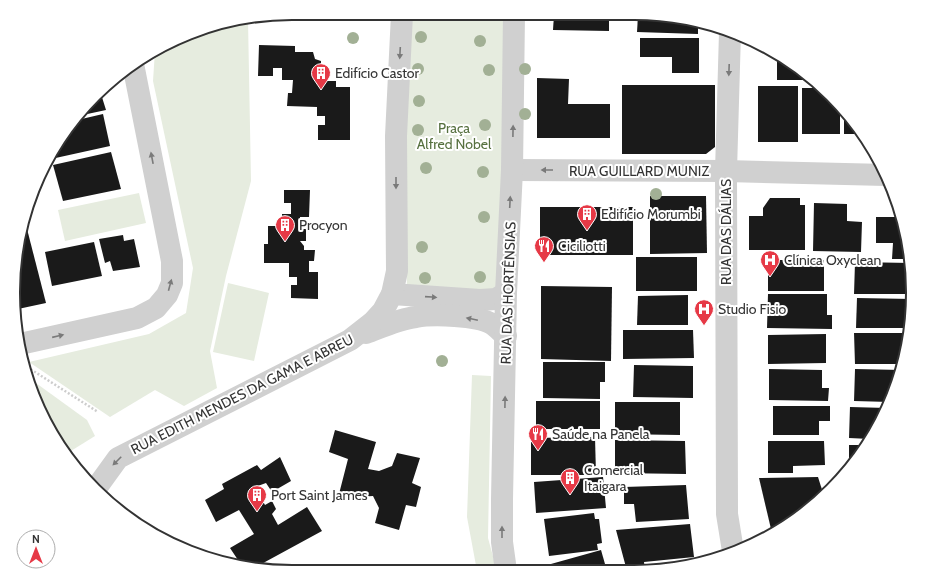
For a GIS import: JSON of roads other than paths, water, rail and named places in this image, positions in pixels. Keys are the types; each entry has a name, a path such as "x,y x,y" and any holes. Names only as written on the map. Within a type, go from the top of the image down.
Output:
{"street":[{"name":"RUA EDITH MENDES DA GAMA E ABREU","path":"99,484 118,458 350,340 383,312 392,294 397,271 396,136 402,20"},
{"name":"RUA DAS HORTÊNSIAS","path":"505,565 502,542 502,499 506,292 512,170 514,20"},
{"name":"RUA DAS DÁLIAS","path":"730,38 726,171 727,514 732,546"},
{"path":"24,343 137,318 156,308 168,295 172,283 172,261 134,71"},
{"name":"RUA GUILLARD MUNIZ","path":"512,170 726,171 879,175"},
{"path":"392,294 480,300 496,299 506,292"},
{"path":"350,340 394,322 416,316 469,317 491,323 506,336"}],"place":[{"name":"Edifício Castor","path":"321,90"},
{"name":"Edifício Morumbi","path":"587,231"},
{"name":"Procyon","path":"285,242"},
{"name":"Ciciliotti","path":"544,263"},
{"name":"Clínica Oxyclean","path":"770,277"},
{"name":"Studio Fisio","path":"704,326"},
{"name":"Saúde na Panela","path":"538,451"},
{"name":"Comercial Itaigara","path":"570,495"},
{"name":"Port Saint James","path":"257,512"}],"park label":[{"name":"Praça Alfred Nobel","path":"454,136"}]}
